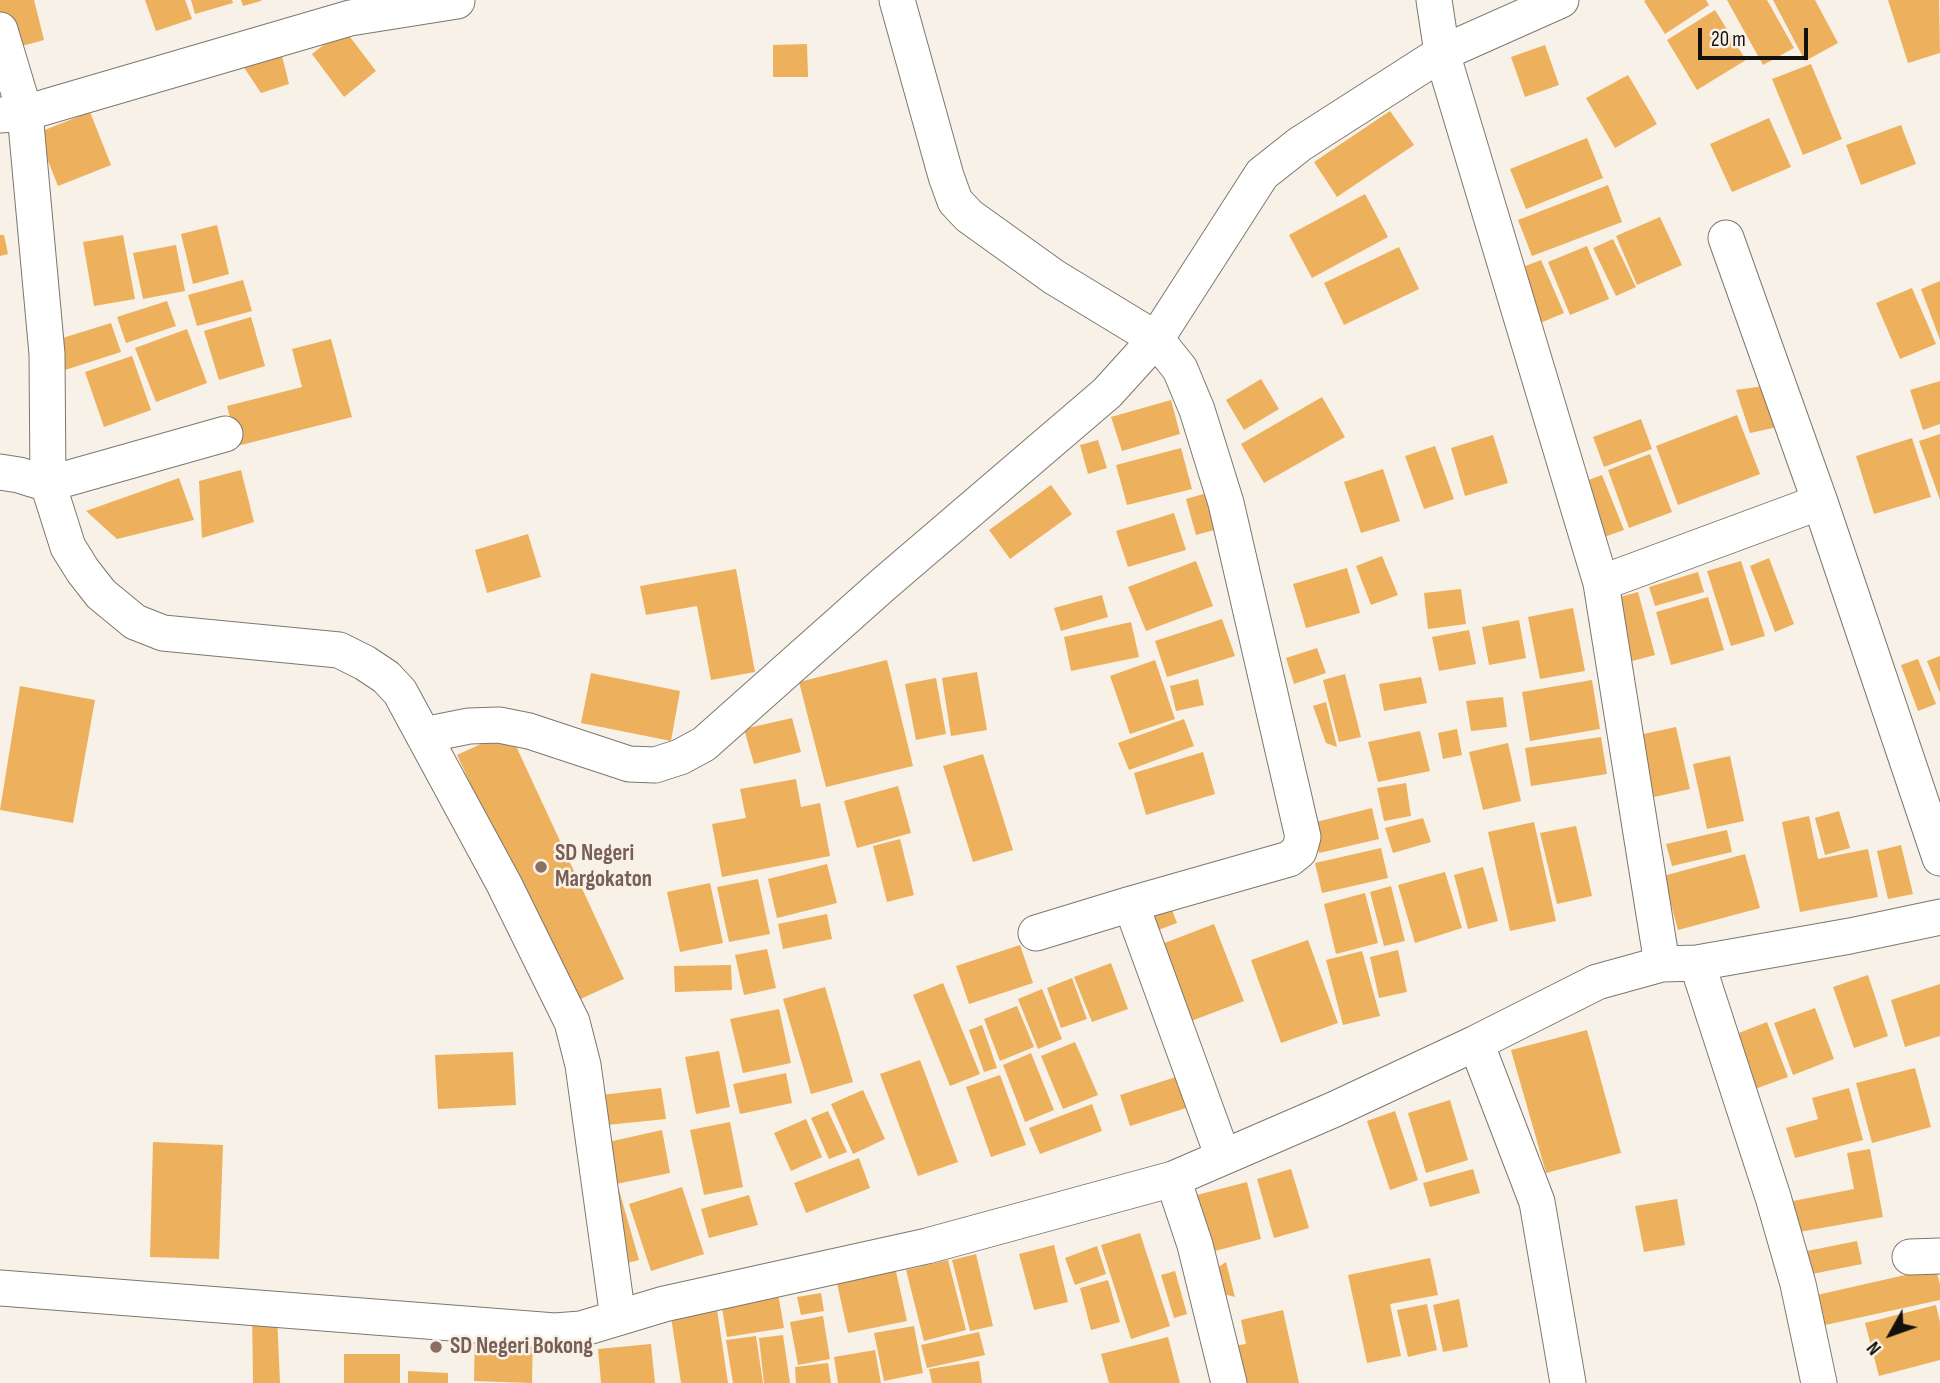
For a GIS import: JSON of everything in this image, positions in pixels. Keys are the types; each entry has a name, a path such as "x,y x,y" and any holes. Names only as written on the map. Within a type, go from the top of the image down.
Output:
{"street":[{"path":"13,114 350,18 463,0"},
{"path":"897,0 955,201 969,216 1054,277 1156,339 1180,369 1197,410 1226,503 1303,837 1299,851 1289,859 1037,933"},
{"path":"1434,0 1442,53 1601,583 1662,964"},
{"path":"424,735 469,726 499,725 529,731 629,764 655,765 680,757 704,744 885,583 1107,393 1156,339 1262,174 1300,144 1442,53 1561,0"},
{"path":"0,30 47,354 48,484 68,547 102,594 135,622 163,633 339,650 386,677 400,692 504,884 572,1022 583,1065 618,1318"},
{"path":"1726,238 1820,502 1940,858"},
{"path":"0,472 48,484 225,434"},
{"path":"1601,583 1820,502"},
{"path":"1131,904 1223,1157"},
{"path":"0,1288 555,1331 581,1329 664,1304 927,1246 1173,1179 1335,1109 1476,1043 1597,982 1662,964 1697,963 1940,917"},
{"path":"1697,963 1742,1097 1798,1284 1819,1383"},
{"path":"1476,1043 1538,1202 1568,1383"},
{"path":"1173,1179 1195,1245 1229,1383"}],"building":[{"path":"0,0 34,0 44,40 7,50 0,23"},
{"path":"145,0 185,0 192,19 156,31"},
{"path":"191,0 232,0 233,3 195,14"},
{"path":"241,0 261,0 261,1 243,6"},
{"path":"1706,0 1709,5 1665,34 1644,1"},
{"path":"1727,0 1767,0 1794,48 1763,65"},
{"path":"1773,0 1815,0 1838,43 1805,61"},
{"path":"1888,0 1939,0 1940,53 1908,63"},
{"path":"1715,10 1746,60 1697,90 1667,40"},
{"path":"344,29 376,71 344,97 312,54"},
{"path":"807,44 808,77 773,77 773,45"},
{"path":"1545,45 1559,85 1525,97 1511,57"},
{"path":"282,56 289,84 261,93 243,66"},
{"path":"1811,64 1842,139 1803,155 1772,79"},
{"path":"1628,75 1657,124 1615,148 1586,98"},
{"path":"1390,111 1414,145 1337,197 1314,162"},
{"path":"90,112 111,165 58,186 37,133"},
{"path":"1769,118 1791,167 1732,192 1710,144"},
{"path":"1901,125 1916,164 1861,185 1846,145"},
{"path":"1587,138 1603,178 1526,209 1510,169"},
{"path":"1608,185 1622,222 1532,256 1518,220"},
{"path":"1365,194 1388,237 1312,278 1289,235"},
{"path":"1660,217 1682,265 1637,285 1616,236"},
{"path":"217,225 229,274 193,284 181,234"},
{"path":"0,235 4,235 8,254 0,256"},
{"path":"123,235 135,299 94,306 83,242"},
{"path":"1613,239 1636,287 1616,296 1593,248"},
{"path":"176,245 185,291 143,299 133,253"},
{"path":"1587,246 1609,299 1570,315 1548,262"},
{"path":"1399,247 1419,289 1344,325 1324,283"},
{"path":"1541,260 1564,313 1533,326 1510,272"},
{"path":"243,280 252,311 197,326 188,295"},
{"path":"1940,281 1940,340 1921,289"},
{"path":"1912,288 1936,344 1900,359 1876,303"},
{"path":"167,301 176,326 126,343 117,317"},
{"path":"251,317 265,366 219,380 204,331"},
{"path":"111,323 121,352 65,370 56,340"},
{"path":"187,329 207,383 156,402 135,348"},
{"path":"331,339 352,417 237,446 227,406 302,387 292,349"},
{"path":"132,356 151,410 104,427 85,372"},
{"path":"1261,379 1279,409 1244,430 1226,400"},
{"path":"1940,381 1940,424 1923,430 1910,390"},
{"path":"1764,386 1782,426 1750,433 1736,390"},
{"path":"1322,397 1345,437 1264,483 1241,444"},
{"path":"1171,400 1180,434 1122,451 1111,417"},
{"path":"1737,415 1760,474 1678,505 1656,446"},
{"path":"1641,419 1652,449 1604,467 1593,437"},
{"path":"1940,434 1940,500 1919,441"},
{"path":"1493,435 1508,483 1465,496 1451,448"},
{"path":"1912,438 1931,497 1874,514 1856,456"},
{"path":"1098,440 1107,468 1088,474 1080,445"},
{"path":"1435,446 1454,499 1424,509 1405,456"},
{"path":"1181,448 1192,489 1127,505 1116,465"},
{"path":"1650,454 1672,512 1629,528 1608,470"},
{"path":"1383,469 1400,521 1361,533 1344,482"},
{"path":"241,470 254,522 202,538 199,481"},
{"path":"1602,475 1624,530 1596,540 1575,485"},
{"path":"179,478 194,520 117,539 86,511"},
{"path":"1051,485 1072,514 1010,559 989,530"},
{"path":"1207,493 1218,529 1196,535 1186,499"},
{"path":"1174,513 1186,550 1128,567 1116,531"},
{"path":"528,534 541,577 487,593 475,550"},
{"path":"1382,556 1398,595 1371,605 1356,566"},
{"path":"1769,558 1794,624 1775,632 1750,566"},
{"path":"1196,561 1213,606 1146,631 1128,587"},
{"path":"1741,561 1765,636 1731,646 1707,571"},
{"path":"1347,568 1360,613 1306,628 1293,584"},
{"path":"736,569 755,672 711,680 697,606 646,615 640,586"},
{"path":"1698,572 1704,592 1655,606 1649,587"},
{"path":"1461,589 1466,624 1428,629 1424,593"},
{"path":"1638,592 1655,655 1625,663 1609,600"},
{"path":"1102,595 1108,617 1061,631 1054,608"},
{"path":"1708,597 1724,650 1671,665 1656,612"},
{"path":"1573,608 1585,671 1540,679 1528,617"},
{"path":"1222,619 1235,656 1167,677 1155,641"},
{"path":"1519,620 1526,658 1489,665 1482,627"},
{"path":"1131,622 1139,657 1071,671 1064,637"},
{"path":"1469,630 1476,664 1439,671 1432,637"},
{"path":"1317,648 1326,673 1294,684 1286,658"},
{"path":"1940,656 1940,693 1927,661"},
{"path":"1918,659 1936,704 1918,711 1901,665"},
{"path":"887,660 913,766 826,787 799,682"},
{"path":"1155,660 1175,719 1130,734 1110,676"},
{"path":"977,672 987,730 951,736 942,678"},
{"path":"591,673 680,691 671,741 581,723"},
{"path":"1345,674 1361,737 1339,742 1323,680"},
{"path":"1421,677 1427,703 1384,711 1379,684"},
{"path":"936,678 946,734 916,740 905,684"},
{"path":"1198,679 1204,705 1176,711 1170,686"},
{"path":"1592,680 1600,729 1530,741 1522,692"},
{"path":"20,686 95,700 73,823 0,810"},
{"path":"1503,697 1507,727 1471,731 1466,701"},
{"path":"1326,702 1337,747 1326,743 1313,706"},
{"path":"792,718 801,752 754,764 744,729"},
{"path":"1184,719 1194,746 1129,770 1118,743"},
{"path":"1676,727 1690,789 1654,797 1639,735"},
{"path":"1457,729 1462,755 1443,759 1438,733"},
{"name":"SD Negeri Margokaton","path":"509,731 624,979 572,1003 457,755"},
{"path":"1420,731 1430,771 1378,782 1368,742"},
{"path":"1601,737 1607,774 1531,786 1525,748"},
{"path":"1508,743 1521,801 1483,810 1469,752"},
{"path":"1203,752 1215,794 1146,815 1134,773"},
{"path":"983,754 1013,850 973,862 943,766"},
{"path":"1730,756 1744,821 1707,829 1693,764"},
{"path":"796,779 801,807 820,803 830,856 722,877 712,824 746,818 740,789"},
{"path":"1406,783 1411,816 1384,821 1377,788"},
{"path":"898,786 911,833 857,848 844,801"},
{"path":"1372,808 1379,839 1319,853 1312,823"},
{"path":"1839,811 1850,848 1825,855 1815,818"},
{"path":"1809,816 1818,859 1868,849 1878,897 1800,912 1782,822"},
{"path":"1423,818 1431,842 1393,853 1385,828"},
{"path":"1534,822 1556,921 1510,931 1488,832"},
{"path":"1576,826 1592,896 1557,904 1540,833"},
{"path":"1727,830 1732,852 1672,866 1666,844"},
{"path":"900,839 914,895 887,902 873,846"},
{"path":"1901,845 1913,894 1888,899 1877,851"},
{"path":"1381,848 1388,878 1322,893 1315,863"},
{"path":"1745,854 1760,908 1678,930 1663,876"},
{"path":"827,864 837,903 777,918 768,879"},
{"path":"1483,867 1498,921 1468,929 1454,875"},
{"path":"1445,872 1462,928 1415,943 1398,885"},
{"path":"758,879 770,934 729,942 717,887"},
{"path":"710,883 723,943 680,952 667,892"},
{"path":"1391,886 1405,941 1384,946 1370,892"},
{"path":"1365,893 1378,943 1336,954 1324,904"},
{"path":"1168,899 1177,923 1145,935 1137,910"},
{"path":"827,914 832,939 783,949 778,924"},
{"path":"1214,924 1244,1001 1178,1026 1149,949"},
{"path":"1308,940 1338,1023 1281,1043 1251,960"},
{"path":"1020,945 1033,983 969,1004 956,966"},
{"path":"767,949 776,988 744,995 735,955"},
{"path":"1398,950 1407,992 1379,998 1370,957"},
{"path":"1362,951 1380,1016 1343,1025 1326,960"},
{"path":"1111,963 1128,1009 1092,1022 1074,977"},
{"path":"731,965 732,990 675,992 674,966"},
{"path":"1868,975 1888,1036 1854,1048 1833,987"},
{"path":"1072,978 1087,1019 1061,1028 1047,988"},
{"path":"943,983 980,1074 950,1086 913,995"},
{"path":"1940,984 1940,1036 1905,1047 1891,1000"},
{"path":"825,987 853,1082 811,1094 783,999"},
{"path":"1042,989 1062,1039 1038,1049 1018,999"},
{"path":"1017,1006 1034,1047 1000,1061 984,1019"},
{"path":"1815,1008 1834,1059 1793,1075 1774,1023"},
{"path":"779,1009 791,1063 743,1073 730,1019"},
{"path":"1767,1022 1788,1077 1752,1090 1731,1036"},
{"path":"982,1025 997,1068 984,1072 969,1030"},
{"path":"1587,1030 1621,1153 1546,1173 1511,1050"},
{"path":"1075,1042 1098,1095 1063,1109 1041,1056"},
{"path":"719,1051 730,1107 696,1114 685,1057"},
{"path":"513,1052 516,1105 438,1109 435,1055"},
{"path":"1031,1053 1054,1110 1025,1122 1003,1065"},
{"path":"920,1060 958,1162 918,1176 880,1074"},
{"path":"1915,1068 1931,1127 1872,1143 1856,1083"},
{"path":"786,1073 792,1103 740,1114 733,1084"},
{"path":"1000,1075 1026,1145 991,1157 966,1087"},
{"path":"1182,1075 1192,1106 1130,1126 1120,1095"},
{"path":"661,1088 666,1119 597,1126 593,1096"},
{"path":"1849,1088 1863,1140 1795,1158 1786,1128 1818,1119 1812,1098"},
{"path":"863,1090 885,1139 853,1154 831,1104"},
{"path":"1450,1100 1468,1160 1426,1173 1408,1113"},
{"path":"1092,1104 1102,1131 1040,1154 1029,1128"},
{"path":"828,1111 847,1152 829,1159 811,1118"},
{"path":"1395,1111 1418,1180 1390,1190 1367,1121"},
{"path":"806,1119 822,1157 791,1171 774,1133"},
{"path":"730,1122 743,1187 704,1195 690,1130"},
{"path":"662,1130 670,1173 616,1184 604,1143"},
{"path":"153,1142 223,1145 219,1259 150,1257"},
{"path":"1870,1149 1883,1217 1799,1232 1793,1201 1854,1189 1847,1153"},
{"path":"859,1158 870,1188 806,1213 794,1183"},
{"path":"1291,1169 1309,1228 1274,1238 1257,1179"},
{"path":"1473,1169 1480,1193 1430,1207 1423,1183"},
{"path":"1247,1182 1261,1239 1207,1253 1193,1196"},
{"path":"682,1187 704,1254 651,1271 629,1204"},
{"path":"619,1190 639,1260 616,1266 604,1200"},
{"path":"749,1195 758,1225 709,1238 701,1209"},
{"path":"1677,1199 1685,1245 1644,1252 1635,1206"},
{"path":"1140,1233 1170,1326 1131,1339 1101,1245"},
{"path":"1857,1241 1862,1264 1812,1274 1807,1251"},
{"path":"1054,1245 1068,1302 1034,1310 1019,1254"},
{"path":"1097,1246 1106,1274 1075,1285 1065,1258"},
{"path":"976,1254 993,1326 970,1331 952,1260"},
{"path":"1430,1258 1438,1295 1390,1304 1401,1356 1367,1363 1348,1275"},
{"path":"948,1260 966,1330 924,1341 906,1270"},
{"path":"1226,1262 1235,1297 1220,1293 1217,1268"},
{"path":"895,1267 907,1321 848,1333 836,1279"},
{"path":"1936,1268 1940,1300 1816,1327 1808,1297"},
{"path":"1175,1271 1187,1314 1174,1318 1161,1275"},
{"path":"1108,1280 1120,1322 1091,1330 1080,1288"},
{"path":"777,1288 784,1328 727,1337 720,1297"},
{"path":"821,1293 824,1311 801,1315 797,1297"},
{"path":"1459,1299 1468,1347 1443,1352 1433,1305"},
{"path":"716,1303 728,1383 681,1383 670,1310"},
{"path":"1427,1304 1437,1350 1408,1357 1397,1310"},
{"path":"1936,1305 1940,1322 1940,1360 1879,1376 1865,1323"},
{"path":"1283,1310 1299,1383 1244,1383 1232,1346 1246,1344 1241,1320"},
{"path":"252,1312 277,1315 280,1383 253,1383"},
{"path":"823,1316 830,1359 798,1365 790,1322"},
{"path":"914,1326 923,1373 884,1381 874,1333"},
{"path":"475,1332 533,1334 532,1383 474,1381"},
{"path":"979,1332 985,1355 927,1368 921,1345"},
{"path":"783,1335 790,1383 764,1383 759,1338"},
{"path":"756,1336 763,1383 733,1383 726,1340"},
{"path":"1168,1337 1180,1383 1109,1383 1101,1354"},
{"path":"651,1344 655,1383 601,1383 598,1349"},
{"path":"875,1350 881,1383 838,1383 834,1357"},
{"path":"344,1354 400,1354 400,1383 344,1383"},
{"path":"979,1361 982,1383 932,1383 929,1369"},
{"path":"828,1363 831,1383 796,1383 795,1367"},
{"path":"408,1371 448,1373 448,1383 408,1383"}],"place":[{"name":"SD Negeri Margokaton","path":"541,867"},
{"name":"SD Negeri Bokong","path":"436,1347"}]}
